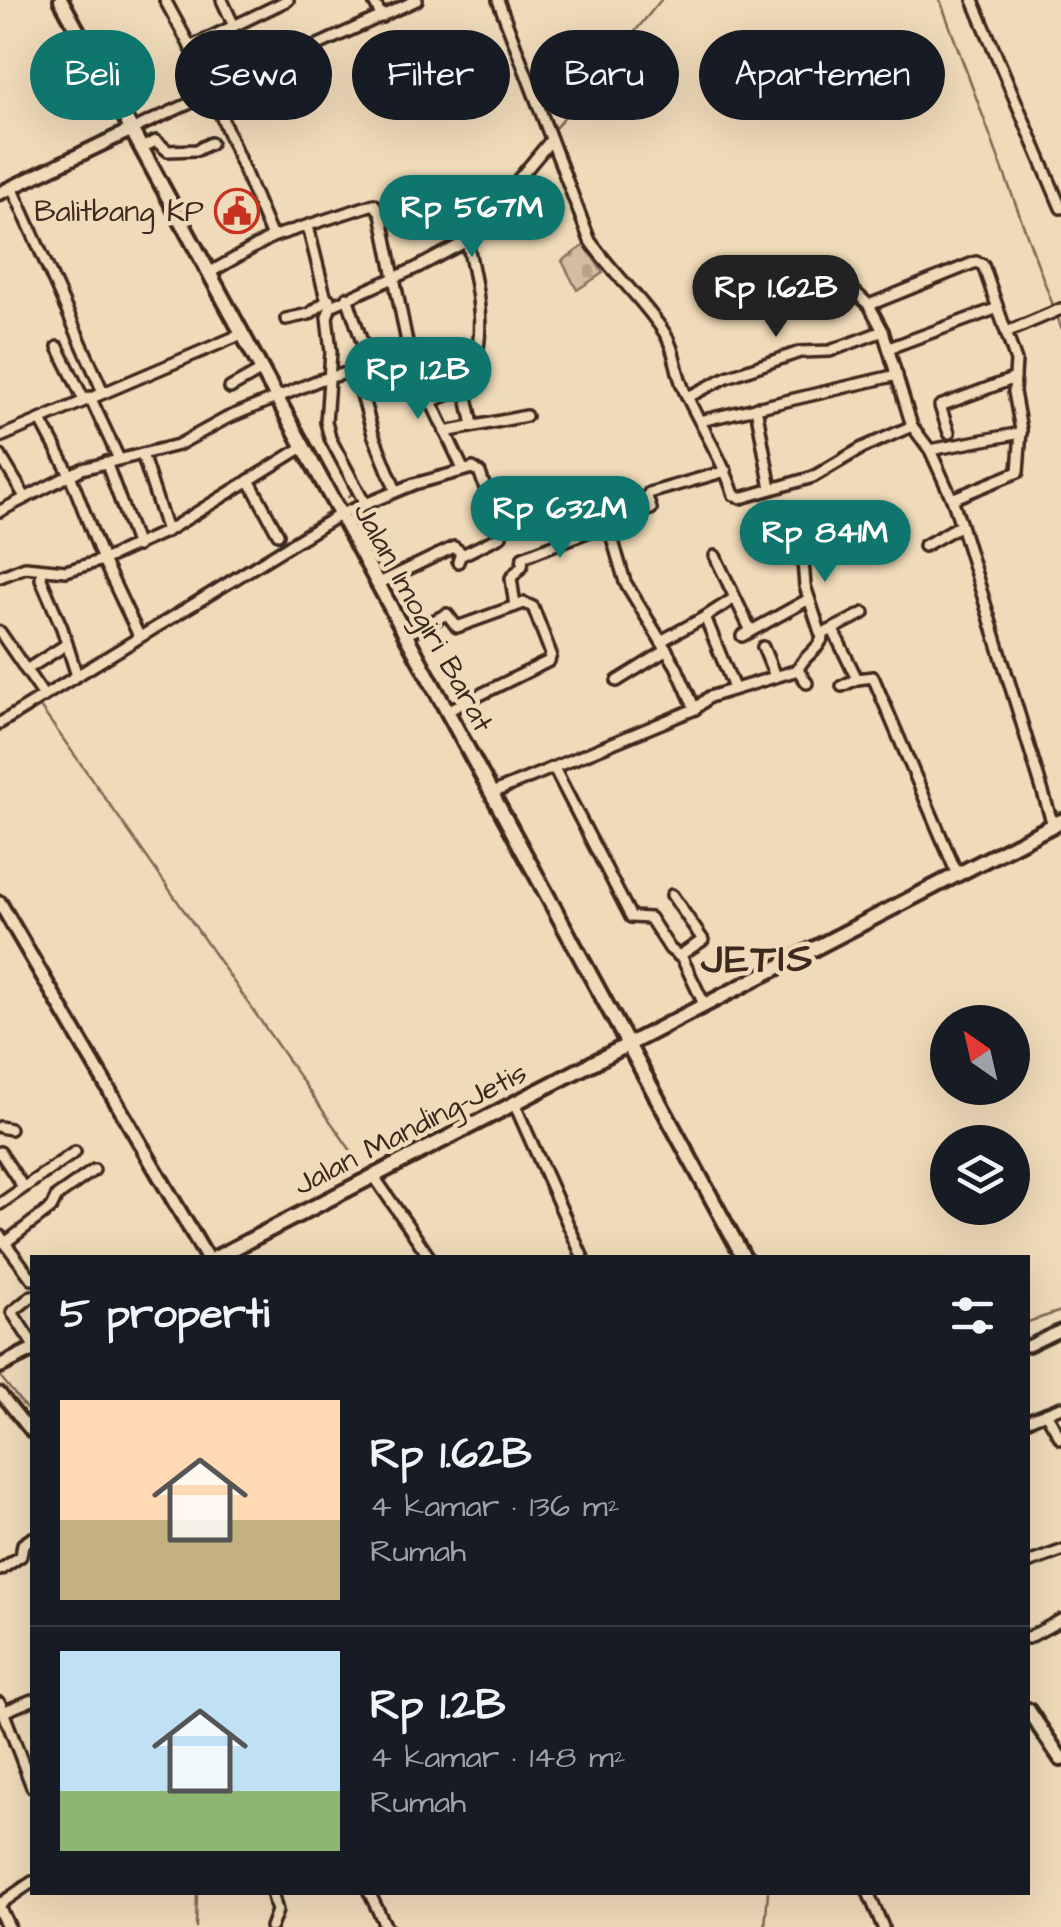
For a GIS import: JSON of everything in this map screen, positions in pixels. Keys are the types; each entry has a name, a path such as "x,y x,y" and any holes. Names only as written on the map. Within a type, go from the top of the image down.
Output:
{"main road":[{"name":"Jalan Imogiri Barat","path":"61,0 742,1255"},
{"name":"Jalan Manding-Jetis","path":"221,1255 1057,823"},
{"path":"4,1364 30,1347"},
{"path":"1030,1713 1061,1759"}],"street":[{"path":"166,0 182,30"},
{"path":"222,0 234,26"},
{"path":"225,30 288,0"},
{"path":"372,0 382,17"},
{"path":"332,40 417,0"},
{"path":"498,0 590,241 674,348 688,396 738,498 813,477 862,448 912,426"},
{"path":"973,0 1061,208"},
{"path":"103,392 3,190 175,110"},
{"path":"222,120 272,237"},
{"path":"286,319 309,314 467,241 550,136"},
{"path":"141,148 156,141 168,151 197,150 212,143"},
{"path":"209,272 272,237 368,205 379,206 410,357 463,469"},
{"path":"308,226 330,302 327,318 331,352 324,378 327,430 364,504"},
{"path":"467,241 481,308 476,365 465,388 473,425"},
{"path":"869,305 976,262 988,275 1016,361 1014,392 1021,433 1018,472 952,500"},
{"path":"800,302 844,282 869,305 882,331 912,426 930,450 961,525 1057,823"},
{"path":"347,297 370,366"},
{"path":"889,348 998,308"},
{"path":"1007,332 1061,310"},
{"path":"688,396 782,358 830,351 882,331"},
{"path":"0,421 3,436 242,334"},
{"path":"58,347 119,460"},
{"path":"0,511 70,474 178,444 227,418 324,378 410,357"},
{"path":"230,388 262,370"},
{"path":"355,370 373,434 396,491"},
{"path":"700,421 897,376"},
{"path":"948,433 940,406 1015,378"},
{"path":"429,402 465,388"},
{"path":"756,406 771,488"},
{"path":"445,432 526,416"},
{"path":"41,420 70,474 102,560 137,631"},
{"path":"930,450 1021,433"},
{"path":"0,577 26,567 75,570 137,546 303,447"},
{"path":"142,454 167,531"},
{"path":"0,455 24,497"},
{"path":"106,462 137,546"},
{"path":"0,724 41,692 137,631 339,515 463,469 473,468 480,473 501,536 461,558 454,548 377,584"},
{"path":"515,606 511,578 522,566 523,557 652,508 649,493 726,470"},
{"path":"248,480 278,534"},
{"path":"608,524 625,582 664,645 695,709"},
{"path":"924,546 961,525"},
{"path":"715,556 733,599 764,645 775,676"},
{"path":"802,561 808,599 823,636"},
{"path":"42,570 40,579 67,644 74,672"},
{"path":"617,681 733,599"},
{"path":"751,631 808,599"},
{"path":"405,635 447,614 457,627 531,604 551,658 447,711"},
{"path":"492,793 695,709 709,697 798,670 823,636 864,613"},
{"path":"705,617 734,688"},
{"path":"833,630 857,679"},
{"path":"0,632 41,692"},
{"path":"26,670 67,644"},
{"path":"798,670 807,683"},
{"path":"842,686 857,679 874,678 957,874"},
{"path":"554,768 631,917 648,916 670,949 680,956 704,1004"},
{"path":"672,895 703,940 680,956"},
{"path":"0,902 204,1255"},
{"path":"514,1103 582,1255"},
{"path":"0,1152 23,1187"},
{"path":"0,1204 75,1152"},
{"path":"30,1276 2,1239 52,1208 57,1196 94,1170"},
{"path":"371,1176 428,1255"},
{"path":"30,1298 12,1311 30,1342"},
{"path":"1030,1345 1061,1330"},
{"path":"0,1393 30,1431"},
{"path":"1030,1419 1061,1408"},
{"path":"1046,1414 1061,1439"},
{"path":"0,1570 22,1556 24,1544 30,1540"},
{"path":"1030,1562 1061,1551"},
{"path":"1030,1637 1061,1620"},
{"path":"30,1701 2,1708 30,1776"},
{"path":"20,1754 30,1751"},
{"path":"8,1927 0,1907 30,1884"},
{"path":"271,1927 277,1911 273,1895"},
{"path":"370,1895 386,1927"},
{"path":"869,1895 882,1927"}],"green space":[{"path":"488,186 493,196 476,218 464,222 458,202"},
{"path":"585,245 603,273 577,290 562,261"}],"waterway":[{"path":"551,133 661,0"},
{"path":"940,0 1054,308"},
{"path":"398,271 423,260"},
{"path":"334,298 391,274"},
{"path":"1057,315 1061,328"},
{"path":"324,373 326,341"},
{"path":"323,381 323,398"},
{"path":"327,441 352,493 348,497"},
{"path":"139,631 329,512"},
{"path":"80,667 133,635"},
{"path":"46,688 73,672"},
{"path":"0,716 39,692"},
{"path":"0,731 40,707 368,1175"},
{"path":"1030,1321 1061,1311"},
{"path":"0,1376 30,1414"},
{"path":"196,1927 197,1895"},
{"path":"765,1927 768,1895"}],"place":[{"name":"Balitbang KP","path":"237,211"}],"district":[{"name":"JETIS","path":"758,957"}]}
